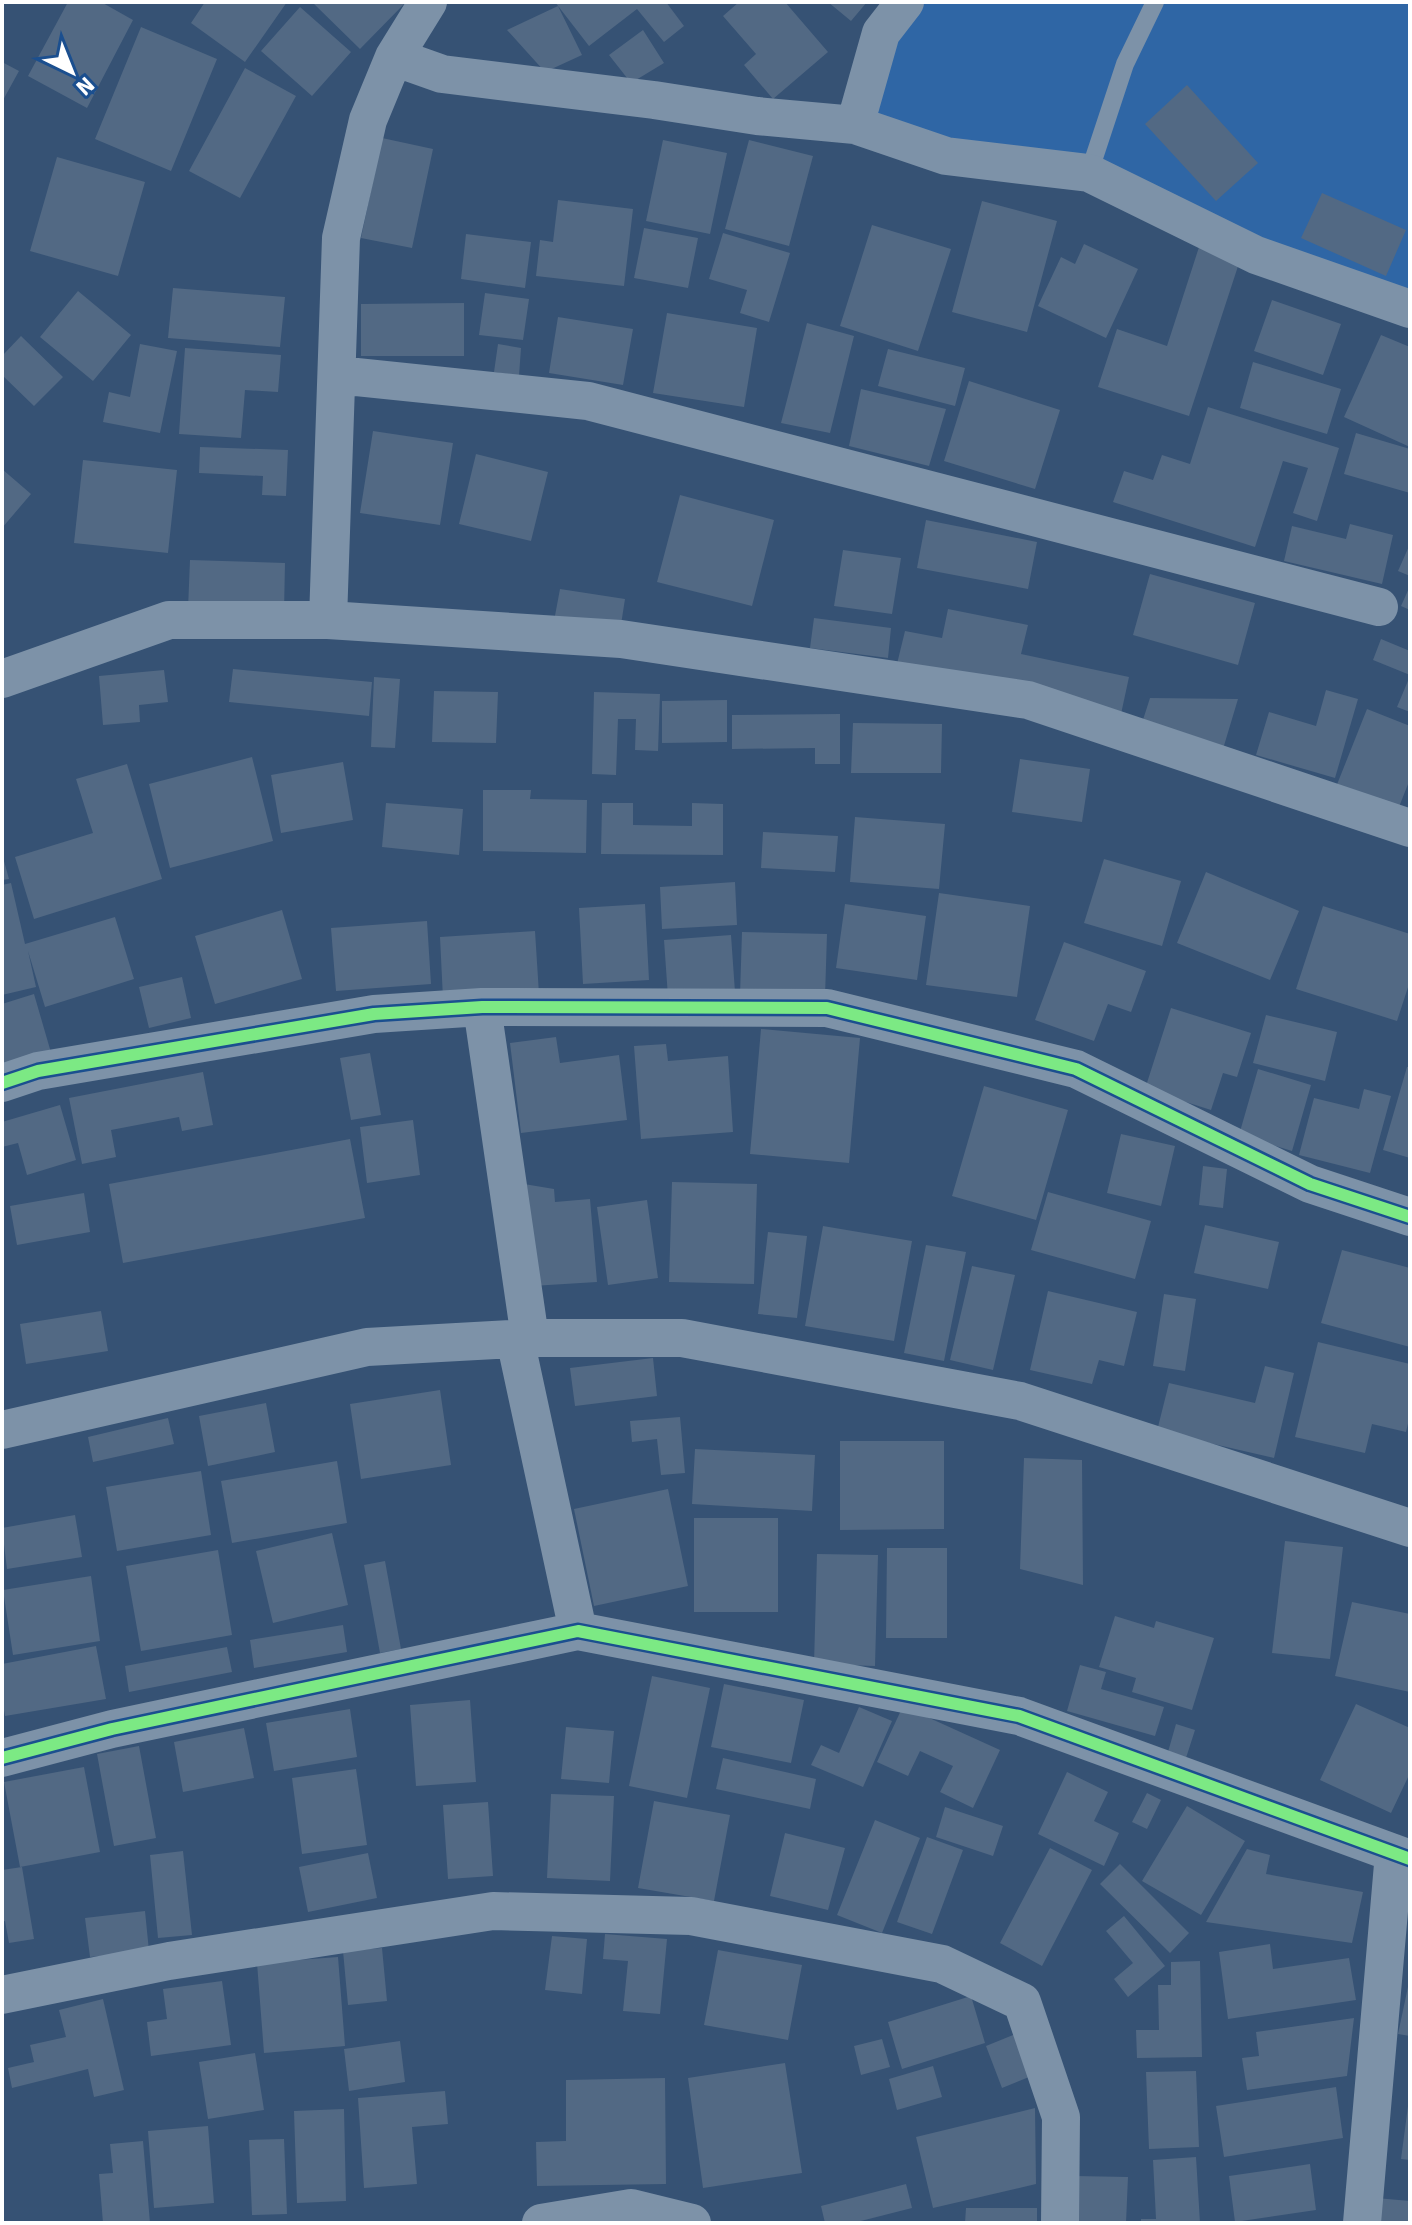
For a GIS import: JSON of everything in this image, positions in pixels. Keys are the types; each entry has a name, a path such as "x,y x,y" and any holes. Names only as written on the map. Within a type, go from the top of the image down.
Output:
{"street":[{"path":"328,620 341,238 368,120 394,57 428,2"},
{"path":"855,125 881,33 905,2"},
{"path":"394,57 442,74 757,116 855,125 946,156 1089,173 1256,255 1410,309"},
{"path":"337,375 588,401 1379,607"},
{"path":"2,679 169,620 328,620 621,639 1028,700 1410,828"},
{"path":"2,1083 38,1071 374,1014 482,1007 827,1008 1076,1069 1310,1184 1410,1217"},
{"path":"482,1007 522,1338 578,1631"},
{"path":"2,1430 367,1347 522,1338 682,1338 1020,1401 1410,1528"},
{"path":"2,1758 112,1729 578,1631 1019,1716 1402,1856 1362,2223"},
{"path":"2,1995 169,1961 493,1911 691,1916 942,1964 1022,2002 1061,2117 1060,2223"},
{"path":"541,2223 631,2208 692,2223"}],"lane":[{"path":"1089,173 1125,64 1155,2"}],"shaded area":[{"path":"905,2 1410,2 1410,309 1089,173 855,125"}],"building":[{"path":"68,2 101,2 133,20 87,108 28,76"},
{"path":"205,2 287,2 245,62 191,23"},
{"path":"312,2 406,2 360,49"},
{"path":"555,2 666,2 684,26 664,42 637,9 589,46"},
{"path":"739,2 785,2 828,52 773,99 744,65 756,54 723,16"},
{"path":"828,2 867,2 851,21"},
{"path":"558,6 582,55 545,72 507,30"},
{"path":"300,7 351,52 312,96 261,51"},
{"path":"141,27 217,59 171,171 95,139"},
{"path":"643,30 664,63 631,83 609,55"},
{"path":"2,62 19,71 2,102"},
{"path":"245,68 296,96 240,198 189,171"},
{"path":"1187,85 1258,163 1216,201 1145,124"},
{"path":"382,138 433,149 412,248 361,238"},
{"path":"663,140 727,153 710,234 646,221"},
{"path":"749,140 813,156 789,246 725,229"},
{"path":"57,157 145,182 118,276 30,251"},
{"path":"1322,193 1406,230 1386,276 1301,238"},
{"path":"558,200 633,209 624,286 536,276 540,240 553,242"},
{"path":"982,201 1057,221 1027,332 952,312"},
{"path":"872,225 951,249 918,351 840,326"},
{"path":"644,228 698,238 688,288 634,278"},
{"path":"723,233 790,253 769,322 740,313 747,290 709,279"},
{"path":"466,234 531,242 525,288 461,279"},
{"path":"1084,244 1138,269 1106,338 1038,306 1061,257 1075,264"},
{"path":"1200,244 1241,257 1189,416 1098,387 1117,329 1167,346"},
{"path":"173,288 285,297 280,347 168,338"},
{"path":"78,291 131,335 93,381 40,337"},
{"path":"485,293 529,299 523,340 479,335"},
{"path":"1272,300 1341,324 1323,375 1254,351"},
{"path":"464,303 464,356 361,356 361,304"},
{"path":"667,313 757,328 744,407 653,393"},
{"path":"558,317 633,329 623,385 549,373"},
{"path":"807,323 854,336 830,433 781,423"},
{"path":"1381,335 1410,347 1410,447 1344,417"},
{"path":"21,336 63,377 34,406 2,375 2,356"},
{"path":"140,344 177,351 160,433 103,422 109,392 130,397"},
{"path":"498,344 521,348 519,376 494,372"},
{"path":"185,348 281,355 278,392 245,390 241,438 179,434"},
{"path":"888,349 965,368 955,406 878,386"},
{"path":"1253,362 1341,389 1327,434 1240,408"},
{"path":"969,381 1060,410 1035,489 944,461"},
{"path":"861,389 946,409 929,466 849,446"},
{"path":"1208,407 1339,448 1317,521 1293,513 1308,468 1283,461 1255,547 1113,502 1124,471 1153,480 1162,455 1190,464"},
{"path":"373,431 453,443 440,525 360,513"},
{"path":"1356,433 1410,449 1410,493 1344,474"},
{"path":"200,447 288,450 286,496 262,495 263,476 199,473"},
{"path":"476,454 548,472 531,541 459,524"},
{"path":"83,460 177,470 168,553 74,543"},
{"path":"2,469 31,494 2,528"},
{"path":"680,495 774,520 752,606 657,582"},
{"path":"926,520 1037,542 1028,589 917,568"},
{"path":"1350,524 1393,535 1382,584 1284,561 1292,526 1346,539"},
{"path":"1410,544 1410,576 1398,571"},
{"path":"843,550 901,558 892,614 834,606"},
{"path":"190,560 285,563 284,612 188,609"},
{"path":"1150,574 1255,603 1238,665 1133,635"},
{"path":"1410,586 1410,610 1401,606"},
{"path":"560,589 625,599 620,631 554,621"},
{"path":"948,609 1028,625 1021,654 1129,677 1121,714 896,668 905,631 942,638"},
{"path":"814,618 891,628 888,658 810,648"},
{"path":"1381,639 1410,651 1410,675 1373,660"},
{"path":"233,669 372,682 369,716 229,702"},
{"path":"164,670 168,702 139,705 140,722 103,725 99,676"},
{"path":"1410,676 1410,712 1397,707"},
{"path":"374,677 400,679 395,748 371,747"},
{"path":"1326,690 1358,699 1335,778 1256,755 1269,712 1316,726"},
{"path":"434,691 498,692 496,743 432,742"},
{"path":"594,692 660,694 658,751 635,750 636,719 618,719 616,775 592,774"},
{"path":"1150,698 1238,699 1223,749 1141,726"},
{"path":"727,700 727,742 662,743 662,701"},
{"path":"1367,709 1410,726 1410,779 1397,812 1336,787"},
{"path":"840,714 840,764 815,764 815,748 732,749 732,715"},
{"path":"853,723 942,724 941,773 851,773"},
{"path":"252,757 273,841 170,868 149,784"},
{"path":"1020,759 1090,769 1082,822 1012,812"},
{"path":"343,762 353,820 281,833 271,775"},
{"path":"127,764 162,879 34,919 15,857 93,833 76,779"},
{"path":"483,790 531,790 530,799 587,800 586,853 483,851"},
{"path":"386,803 463,809 459,855 382,847"},
{"path":"602,803 633,803 633,825 692,826 692,803 723,804 723,855 601,854"},
{"path":"855,817 945,824 939,889 850,882"},
{"path":"763,832 838,836 835,872 761,868"},
{"path":"2,854 9,879 2,880"},
{"path":"1104,859 1181,881 1162,946 1084,923"},
{"path":"1206,872 1299,911 1270,980 1177,943"},
{"path":"735,882 737,925 662,929 660,887"},
{"path":"11,883 25,944 115,917 134,979 45,1007 28,951 36,987 2,995 2,885"},
{"path":"939,893 1030,906 1017,997 926,985"},
{"path":"645,904 649,980 583,984 579,908"},
{"path":"845,904 926,916 917,980 836,968"},
{"path":"1323,906 1410,934 1410,981 1397,1021 1296,989"},
{"path":"282,910 302,979 215,1004 195,936"},
{"path":"427,921 431,984 336,991 331,928"},
{"path":"535,931 539,994 443,999 440,937"},
{"path":"742,932 827,934 825,997 740,995"},
{"path":"731,935 735,992 668,997 664,940"},
{"path":"1064,942 1146,971 1131,1012 1108,1004 1094,1041 1035,1020"},
{"path":"182,977 191,1018 149,1028 139,987"},
{"path":"34,994 52,1056 2,1071 2,1004"},
{"path":"1171,1008 1251,1033 1237,1077 1223,1073 1211,1110 1145,1089"},
{"path":"1266,1015 1337,1032 1325,1081 1253,1063"},
{"path":"761,1029 860,1038 849,1163 750,1154"},
{"path":"556,1037 560,1063 619,1055 627,1120 521,1133 510,1043"},
{"path":"666,1044 668,1061 728,1056 733,1132 641,1139 634,1046"},
{"path":"370,1053 381,1115 351,1120 340,1058"},
{"path":"1407,1067 1410,1067 1410,1158 1383,1150"},
{"path":"1258,1069 1311,1085 1292,1151 1239,1135"},
{"path":"203,1072 213,1125 182,1131 179,1117 111,1130 116,1157 82,1164 69,1098"},
{"path":"984,1086 1068,1110 1036,1220 952,1196"},
{"path":"1364,1089 1391,1096 1370,1173 1299,1155 1314,1098 1359,1109"},
{"path":"60,1105 76,1160 27,1175 18,1143 2,1147 2,1122"},
{"path":"413,1120 420,1175 367,1183 360,1127"},
{"path":"1121,1134 1175,1146 1161,1206 1107,1193"},
{"path":"350,1139 365,1218 123,1263 109,1184"},
{"path":"1203,1166 1227,1169 1223,1208 1199,1205"},
{"path":"672,1182 757,1184 754,1284 669,1282"},
{"path":"524,1184 554,1189 555,1202 590,1199 597,1282 532,1286"},
{"path":"1048,1192 1151,1221 1135,1279 1031,1250"},
{"path":"84,1193 90,1232 17,1245 10,1206"},
{"path":"647,1200 658,1278 608,1285 597,1207"},
{"path":"1205,1225 1279,1242 1268,1289 1194,1273"},
{"path":"823,1226 912,1241 894,1341 805,1326"},
{"path":"768,1232 807,1236 797,1318 758,1314"},
{"path":"926,1245 966,1252 944,1361 904,1353"},
{"path":"1342,1250 1410,1268 1410,1347 1321,1323"},
{"path":"972,1266 1015,1275 993,1370 950,1360"},
{"path":"1048,1291 1137,1312 1124,1366 1099,1360 1092,1384 1030,1370"},
{"path":"1164,1294 1196,1299 1185,1371 1153,1366"},
{"path":"101,1311 108,1351 26,1364 20,1324"},
{"path":"1318,1342 1410,1364 1410,1415 1406,1432 1372,1424 1365,1453 1295,1437"},
{"path":"653,1358 657,1396 575,1406 570,1368"},
{"path":"1265,1366 1294,1373 1274,1458 1157,1431 1169,1383 1255,1403"},
{"path":"440,1390 451,1465 361,1479 350,1404"},
{"path":"266,1403 275,1452 208,1466 199,1416"},
{"path":"680,1417 685,1473 661,1475 657,1439 632,1442 630,1421"},
{"path":"168,1418 174,1444 93,1462 88,1437"},
{"path":"840,1441 944,1441 944,1529 840,1530"},
{"path":"695,1449 815,1455 812,1511 692,1504"},
{"path":"1024,1458 1082,1460 1083,1585 1020,1569"},
{"path":"337,1461 347,1523 232,1543 221,1481"},
{"path":"201,1471 211,1535 117,1551 106,1487"},
{"path":"668,1489 688,1586 594,1606 574,1509"},
{"path":"75,1515 82,1557 7,1569 2,1528"},
{"path":"694,1518 778,1518 778,1612 694,1612"},
{"path":"332,1533 348,1605 273,1623 256,1551"},
{"path":"1285,1541 1343,1547 1330,1659 1272,1653"},
{"path":"887,1548 947,1548 947,1638 886,1638"},
{"path":"218,1550 232,1635 141,1651 126,1566"},
{"path":"817,1554 878,1555 875,1666 814,1664"},
{"path":"385,1561 401,1649 380,1653 364,1565"},
{"path":"91,1576 100,1641 13,1655 3,1590"},
{"path":"1352,1602 1410,1614 1410,1692 1335,1676"},
{"path":"1115,1616 1154,1628 1156,1621 1214,1638 1192,1710 1132,1692 1136,1678 1099,1667"},
{"path":"343,1625 347,1652 254,1668 250,1640"},
{"path":"96,1646 106,1699 5,1716 2,1664"},
{"path":"227,1647 232,1672 129,1692 125,1666"},
{"path":"1080,1665 1106,1672 1101,1689 1164,1707 1155,1736 1067,1711"},
{"path":"652,1676 710,1688 687,1798 629,1786"},
{"path":"724,1684 804,1700 791,1763 711,1747"},
{"path":"470,1700 476,1782 416,1786 410,1705"},
{"path":"1356,1704 1410,1728 1410,1773 1391,1813 1320,1780"},
{"path":"903,1706 1000,1750 973,1808 940,1792 953,1766 920,1751 908,1776 877,1762"},
{"path":"859,1707 892,1721 863,1787 811,1765 821,1745 839,1753"},
{"path":"350,1709 357,1757 274,1771 266,1723"},
{"path":"1176,1724 1195,1730 1186,1758 1168,1752"},
{"path":"566,1727 614,1731 609,1783 561,1779"},
{"path":"244,1728 254,1778 183,1792 174,1742"},
{"path":"139,1746 156,1838 114,1846 97,1754"},
{"path":"723,1758 816,1779 810,1809 716,1789"},
{"path":"84,1767 100,1852 20,1867 4,1782"},
{"path":"356,1769 367,1845 302,1854 292,1778"},
{"path":"1067,1772 1108,1792 1094,1821 1119,1833 1104,1866 1038,1834"},
{"path":"1147,1793 1161,1800 1147,1829 1132,1822"},
{"path":"551,1794 614,1796 610,1881 547,1878"},
{"path":"654,1801 730,1815 714,1901 638,1888"},
{"path":"488,1802 493,1876 448,1879 443,1805"},
{"path":"1187,1806 1245,1841 1201,1915 1142,1881"},
{"path":"945,1807 1003,1826 993,1856 936,1837"},
{"path":"875,1820 920,1838 882,1933 837,1915"},
{"path":"785,1833 845,1848 828,1910 770,1896"},
{"path":"927,1837 963,1850 932,1934 897,1922"},
{"path":"1050,1848 1092,1870 1042,1966 1000,1943"},
{"path":"1247,1849 1270,1855 1266,1874 1363,1892 1352,1943 1206,1922"},
{"path":"183,1851 192,1935 158,1938 150,1855"},
{"path":"368,1853 377,1898 308,1912 299,1867"},
{"path":"1120,1864 1189,1933 1170,1953 1100,1884"},
{"path":"22,1867 34,1939 9,1943 5,1921 2,1922 2,1870"},
{"path":"145,1911 149,1951 90,1957 85,1918"},
{"path":"1124,1916 1165,1966 1128,1997 1114,1979 1133,1963 1106,1931"},
{"path":"605,1934 667,1939 660,2014 623,2011 628,1961 603,1959"},
{"path":"552,1936 587,1939 582,1994 545,1990"},
{"path":"1270,1944 1273,1969 1349,1958 1356,2000 1228,2019 1219,1952"},
{"path":"382,1948 387,2001 348,2005 343,1951"},
{"path":"718,1950 802,1965 788,2040 704,2025"},
{"path":"338,1957 345,2046 264,2053 257,1963"},
{"path":"1200,1961 1202,2057 1137,2058 1136,2030 1159,2030 1158,1985 1171,1985 1171,1962"},
{"path":"222,1981 231,2045 151,2056 147,2022 167,2019 163,1989"},
{"path":"1410,1982 1410,2036 1398,2034"},
{"path":"971,1996 985,2043 902,2069 888,2022"},
{"path":"103,1999 124,2090 94,2097 88,2069 12,2088 8,2068 34,2062 30,2045 66,2037 59,2010"},
{"path":"1354,2018 1347,2076 1247,2090 1242,2058 1259,2056 1256,2032"},
{"path":"1018,2033 1034,2075 1002,2088 986,2046"},
{"path":"882,2039 890,2067 861,2075 854,2046"},
{"path":"400,2041 405,2082 349,2091 344,2049"},
{"path":"255,2053 264,2110 208,2119 199,2062"},
{"path":"785,2063 802,2173 703,2188 688,2078"},
{"path":"933,2066 942,2097 897,2110 889,2079"},
{"path":"1196,2071 1199,2147 1149,2149 1146,2072"},
{"path":"665,2078 666,2184 537,2186 536,2142 566,2141 566,2080"},
{"path":"1336,2087 1343,2138 1224,2157 1216,2106"},
{"path":"445,2091 448,2124 412,2127 417,2184 364,2188 358,2098"},
{"path":"1410,2106 1410,2160 1401,2159"},
{"path":"1035,2108 1036,2184 933,2208 916,2137"},
{"path":"344,2109 346,2201 297,2203 294,2111"},
{"path":"208,2126 214,2203 154,2208 148,2131"},
{"path":"284,2139 287,2214 252,2215 249,2140"},
{"path":"143,2141 150,2223 103,2223 99,2174 113,2173 110,2144"},
{"path":"1196,2157 1200,2223 1141,2223 1141,2219 1156,2219 1153,2160"},
{"path":"1310,2164 1316,2210 1235,2222 1229,2176"},
{"path":"1075,2176 1128,2177 1126,2223 1074,2223"},
{"path":"906,2184 912,2208 853,2223 825,2223 821,2206"},
{"path":"1376,2198 1410,2201 1410,2223 1374,2223"},
{"path":"966,2208 1037,2208 1037,2223 965,2223"}],"cycle path":[{"path":"2,1083 38,1071 374,1014 482,1007 827,1008 1076,1069 1310,1184 1410,1217"},
{"path":"2,1758 112,1729 578,1631 1019,1716 1410,1859"}]}
